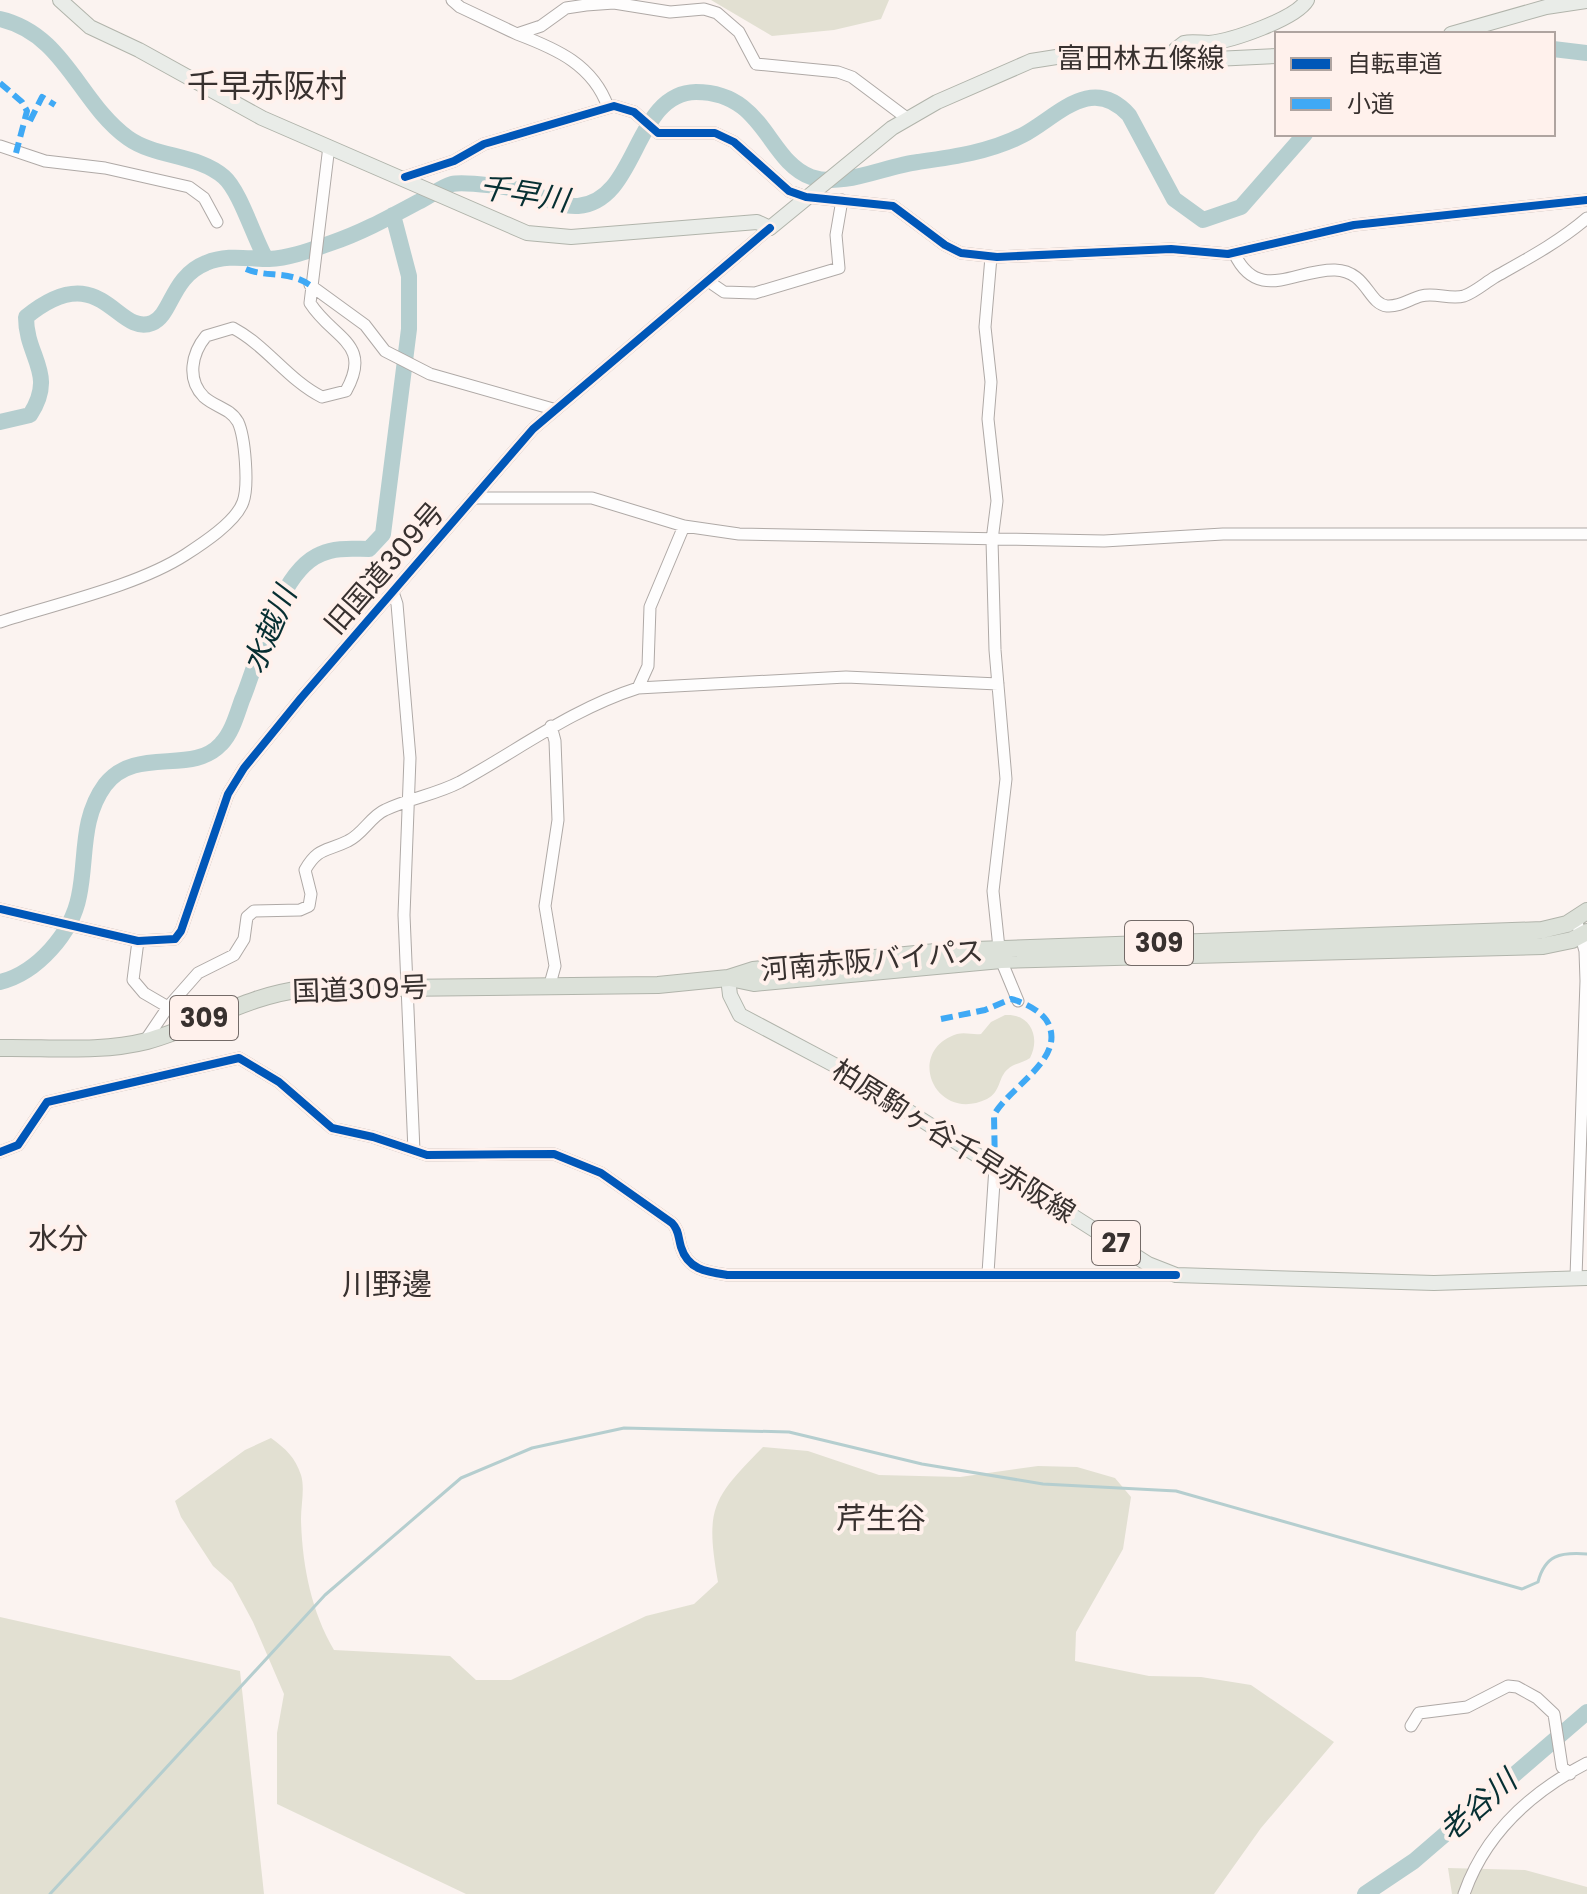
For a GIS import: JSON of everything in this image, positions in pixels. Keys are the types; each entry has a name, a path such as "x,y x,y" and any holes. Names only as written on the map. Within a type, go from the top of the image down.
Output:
{"highway":[{"name":"河南赤阪バイパス","path":"728,978 754,983 1000,954 1543,946 1583,924"},
{"name":"国道309号","path":"0,1048 105,1047 145,1041 277,992 550,984 658,985 728,978"}],"main road":[{"path":"60,0 90,27 139,50 262,118 527,233 552,237 757,222 770,228"},
{"path":"1173,61 1175,50 1184,43 1215,41 1276,21 1299,11 1307,0"},
{"path":"1458,32 1546,7 1587,1"},
{"name":"富田林五條線","path":"770,228 844,165 908,119 1007,70 1050,55 1173,61 1275,56"},
{"name":"柏原駒ヶ谷千早赤阪線","path":"728,978 730,995 740,1015 842,1069 1148,1264 1176,1275 1434,1283 1581,1278"}],"street":[{"path":"452,0 473,14 580,64 599,85 608,107"},
{"path":"467,0 473,14"},
{"path":"517,34 541,26 566,8 586,5 614,3 670,12 704,9 717,13 739,32 756,64 838,72 852,77 908,119"},
{"path":"410,180 484,144 608,107 626,107 658,133 715,133 734,142 789,191 893,206 945,245 961,253 991,257 1030,258 1171,249 1234,253 1354,225 1587,200"},
{"path":"0,146 45,161 105,168 189,187 204,198 217,222"},
{"path":"0,622 143,575 182,557 203,542 243,502 245,478 239,424 231,413 203,396 193,374 193,360 206,336 233,328 250,337 305,388 322,397 346,391 355,374 357,358 349,343 321,321 310,303 316,232 329,146"},
{"path":"708,281 724,292 755,293 839,268 836,235 842,200"},
{"path":"1234,253 1242,269 1255,279 1271,281 1337,270 1359,277 1384,306 1398,305 1424,295 1464,296 1525,263 1587,218"},
{"name":"旧国道309号","path":"0,909 138,941 167,942 181,931 215,826 244,768 473,498 553,409 770,228"},
{"path":"991,257 985,327 991,382 988,419 997,501 992,540 998,684 1006,779 993,891 1000,954 1018,1001"},
{"path":"310,285 365,325 385,351 430,374 553,409"},
{"path":"473,498 592,498 684,526 739,534 1104,541 1223,534 1341,532 1587,534"},
{"path":"638,688 647,674 650,607 684,526"},
{"path":"393,592 406,704 409,801 404,915 414,1151"},
{"path":"145,1041 168,1007 198,973 234,955 244,939 247,917 254,911 300,910 309,906 311,894 305,870 314,854 349,841 381,811 426,798 460,782 584,708 638,688 846,677 998,684"},
{"path":"550,984 555,966 545,906 558,820 555,741 551,726"},
{"path":"1581,1278 1586,981 1583,924"},
{"path":"138,941 133,980 144,993 168,1007"},
{"path":"0,1152 18,1145 47,1102 239,1058 279,1082 332,1128 441,1156 554,1154 586,1165 672,1223 678,1229 682,1250 690,1264 707,1272 728,1275 1176,1275"},
{"path":"988,1273 995,1167"},
{"path":"1411,1726 1419,1713 1457,1710 1508,1686 1517,1687 1537,1698 1554,1714 1562,1767 1570,1774"},
{"path":"1464,1894 1485,1848 1500,1828 1540,1793 1587,1763"}],"shaded area":[{"path":"711,0 889,0 881,19 834,30 772,36"},
{"path":"1005,1015 1021,1018 1031,1028 1034,1042 1030,1058 1008,1069 995,1092 987,1099 969,1104 953,1102 941,1094 929,1069 932,1055 941,1043 957,1034 981,1034 991,1022"},
{"path":"271,1438 289,1454 301,1475 306,1570 319,1619 334,1650 450,1656 476,1680 511,1680 646,1616 694,1604 718,1582 712,1537 716,1506 733,1480 763,1447 808,1451 879,1475 960,1477 1038,1466 1077,1467 1115,1478 1131,1497 1123,1549 1076,1632 1075,1661 1149,1676 1201,1677 1251,1685 1334,1742 1261,1828 1214,1894 466,1894 277,1804 277,1733 284,1694 253,1622 232,1583 213,1566 181,1517 175,1501 245,1450"},
{"path":"0,1617 240,1671 264,1894 0,1894"},
{"path":"1448,1868 1525,1870 1587,1887 1587,1894 1452,1894"}],"waterway":[{"name":"千早川","path":"0,19 22,27 41,39 70,71 96,107 128,138 151,149 202,164 224,177 241,204 266,259"},
{"name":"千早川","path":"1555,49 1587,53"},
{"name":"千早川","path":"0,422 30,415 38,400 41,376 30,344 26,317 52,300 73,294 90,295 139,324 152,323 159,319 186,277 206,263 230,258 269,259 308,251 364,230 452,184 514,189 571,206 598,200 626,168 647,127 660,110 675,97 696,92 719,95 737,103 763,128 796,169 823,180 850,178 905,164 985,150 1023,135 1074,103 1087,98 1101,98 1115,103 1129,115 1174,199 1203,220 1241,207 1303,136"},
{"name":"水越川","path":"0,982 39,961 69,924 79,896 88,825 105,785 132,766 195,758 221,744 234,723 272,618 293,578 321,554 339,549 369,549 383,534 409,329 409,276 393,215"},
{"path":"50,1894 325,1595 461,1478 532,1448 624,1428 789,1432 922,1464 1043,1484 1176,1491 1522,1589 1538,1582 1545,1566 1555,1557 1587,1554"},
{"name":"老谷川","path":"1365,1894 1414,1861 1587,1712"}],"marked path":[{"path":"0,83 22,102 27,111 16,153"},
{"path":"30,121 42,97 55,105"},
{"path":"246,269 294,277 310,285"},
{"path":"941,1019 985,1010 1011,999 1032,1008 1048,1023 1051,1036 1043,1061 994,1115 995,1167"}],"cycle path":[{"path":"405,177 454,161 484,144 614,106 634,112 658,133 715,133 734,142 789,191 806,197 893,206 945,245 961,253 997,257 1171,249 1228,254 1354,225 1587,200"},
{"path":"0,909 138,941 175,939 181,931 228,794 244,768 301,698 533,429 770,228"},
{"path":"0,1152 18,1145 47,1102 239,1058 279,1082 332,1128 373,1137 427,1155 554,1154 601,1173 672,1223 688,1261 713,1273 1176,1275"}],"district":[{"name":"千早赤阪村","path":"267,86"},
{"name":"水分","path":"58,1239"},
{"name":"川野邊","path":"387,1285"},
{"name":"芹生谷","path":"881,1519"}]}
